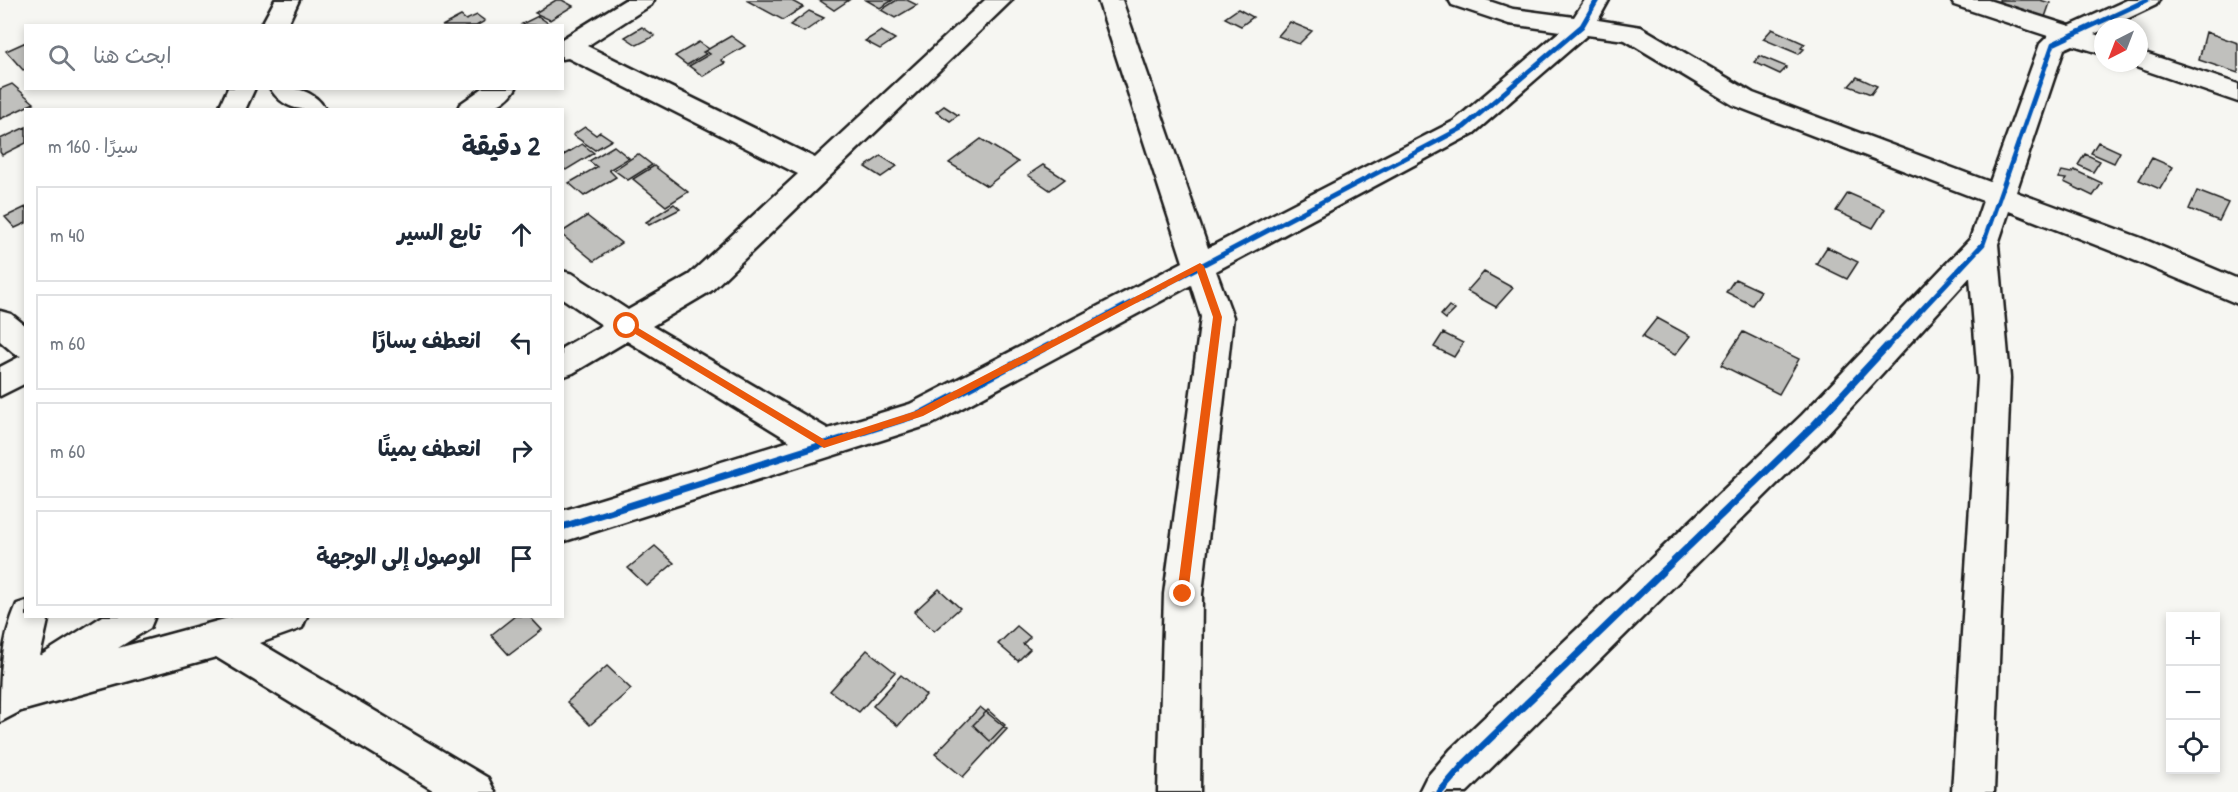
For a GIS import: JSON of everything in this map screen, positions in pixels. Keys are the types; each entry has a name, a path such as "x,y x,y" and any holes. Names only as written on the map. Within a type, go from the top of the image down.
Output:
{"street":[{"path":"275,24 287,0"},
{"path":"564,363 700,283 1000,0"},
{"path":"1110,0 1150,127 1218,317 1183,594 1179,792"},
{"path":"1461,0 1509,16 1589,13 1632,33 1743,99 2130,246 2238,292"},
{"path":"1963,0 2094,43"},
{"path":"1973,792 1995,378 1983,244 2053,44 2147,0"},
{"path":"625,4 565,49 817,171"},
{"path":"564,526 920,414 1464,128 1589,13"},
{"path":"2148,62 2238,93"},
{"path":"232,108 241,90"},
{"path":"286,90 310,108"},
{"path":"473,108 500,90"},
{"path":"1440,792 1465,764 1814,425 1983,244"},
{"path":"564,283 627,326 824,444"},
{"path":"0,323 24,343"},
{"path":"0,383 24,368"},
{"path":"6,699 29,618"},
{"path":"6,699 134,618"},
{"path":"6,699 220,639 283,618"},
{"path":"220,639 474,792"}],"building":[{"path":"556,0 562,0 573,6 550,20 535,13"},
{"path":"746,0 790,0 803,7 783,20"},
{"path":"819,0 849,0 834,10"},
{"path":"866,0 893,0 880,8"},
{"path":"897,0 907,0 917,5 895,18 881,10"},
{"path":"1999,0 2040,0 2050,3 2045,17 1999,2"},
{"path":"1238,9 1253,17 1241,26 1225,18"},
{"path":"809,11 824,18 804,32 790,25"},
{"path":"477,15 485,21 480,24 446,24 461,16 466,20"},
{"path":"538,16 548,23 546,24 522,24"},
{"path":"1290,22 1312,31 1299,44 1278,36"},
{"path":"642,27 655,36 637,45 625,37"},
{"path":"1772,29 1805,44 1801,48 1804,49 1799,54 1763,39"},
{"path":"881,31 895,39 880,49 865,41"},
{"path":"2206,32 2238,43 2238,73 2199,60"},
{"path":"731,36 745,46 721,60 725,63 703,76 689,66 710,54 705,51"},
{"path":"699,42 709,49 703,52 706,54 687,65 675,56"},
{"path":"24,43 24,70 23,70 6,51"},
{"path":"1760,56 1787,67 1780,74 1754,62"},
{"path":"1857,77 1877,86 1871,94 1849,86"},
{"path":"12,84 34,103 0,119 0,89"},
{"path":"944,106 958,115 950,121 936,112"},
{"path":"585,127 596,135 600,132 612,140 595,150 573,135"},
{"path":"24,128 24,144 2,155 0,139"},
{"path":"981,139 1018,162 987,186 949,163"},
{"path":"2098,142 2120,152 2114,163 2091,153"},
{"path":"582,144 594,153 566,170 564,169 564,155"},
{"path":"614,146 629,158 609,170 616,177 584,196 569,183 597,167 589,161"},
{"path":"638,154 652,165 628,180 614,170"},
{"path":"2085,154 2100,161 2093,172 2078,165"},
{"path":"881,156 897,166 881,177 865,167"},
{"path":"2152,158 2173,167 2160,189 2139,180"},
{"path":"1043,165 1065,179 1050,190 1028,175"},
{"path":"654,166 688,192 666,206 633,179"},
{"path":"2074,170 2102,183 2093,196 2064,182 2066,179 2058,178 2062,171 2071,173"},
{"path":"2197,191 2228,203 2219,221 2189,209"},
{"path":"1848,193 1885,209 1873,228 1836,211"},
{"path":"674,204 680,209 649,225 646,222"},
{"path":"24,208 24,224 15,228 5,217"},
{"path":"587,216 621,243 594,261 564,237 564,231"},
{"path":"1827,247 1858,262 1847,279 1816,264"},
{"path":"1484,272 1513,288 1496,307 1467,291"},
{"path":"1735,279 1761,291 1752,305 1726,292"},
{"path":"1449,306 1455,310 1446,319 1441,315"},
{"path":"1657,318 1690,336 1675,355 1642,337"},
{"path":"1743,332 1799,359 1779,394 1721,365"},
{"path":"1443,333 1463,343 1454,357 1434,347"},
{"path":"655,546 674,563 647,586 628,568"},
{"path":"939,589 960,608 934,631 914,612"},
{"path":"512,618 531,618 542,630 509,655 491,635"},
{"path":"1017,626 1030,637 1023,644 1030,649 1018,661 998,644"},
{"path":"867,650 895,672 859,712 830,691"},
{"path":"607,666 631,689 590,725 567,702"},
{"path":"901,675 926,695 898,726 873,706"},
{"path":"980,707 1007,729 963,777 935,754"},
{"path":"988,710 1005,725 990,741 973,725"}],"cycle path":[{"path":"564,526 920,414 1464,127 1582,26 1597,0"},
{"path":"1440,792 1465,763 1814,425 1983,244 2053,44 2147,0"}],"route":[{"path":"627,326 824,444 920,414 1200,266 1218,317 1183,594"}]}
